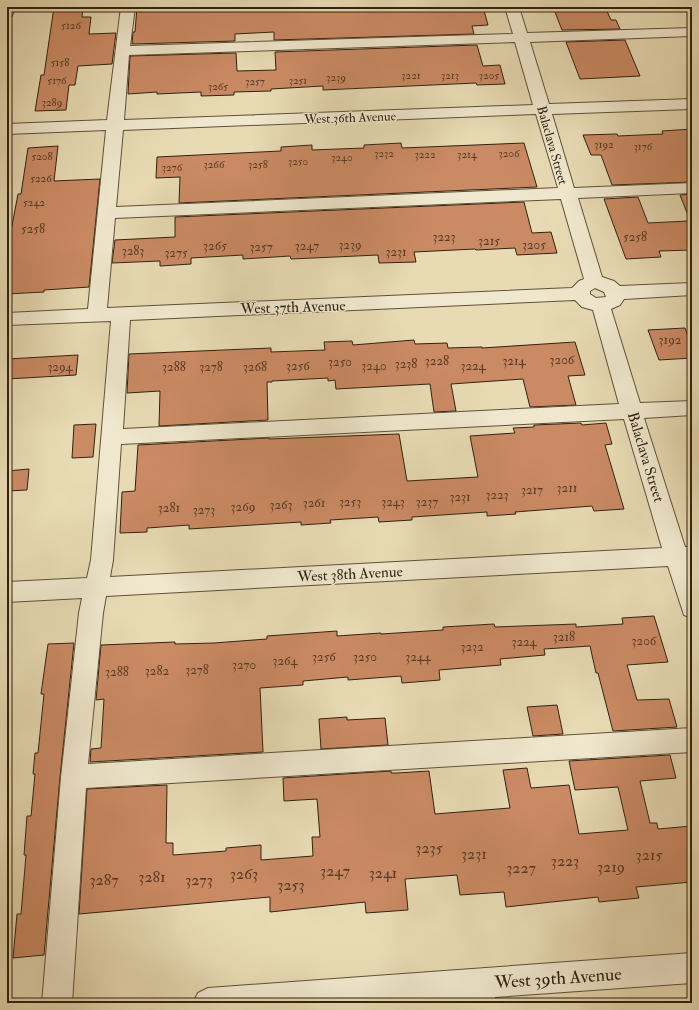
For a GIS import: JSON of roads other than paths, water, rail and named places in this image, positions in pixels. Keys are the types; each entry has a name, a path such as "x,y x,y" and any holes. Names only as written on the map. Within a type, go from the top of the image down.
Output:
{"street":[{"path":"7,13 8,7"},
{"path":"97,315 108,213 114,126 128,7"},
{"name":"Balaclava Street","path":"512,7 568,193 587,288"},
{"path":"122,51 692,32"},
{"name":"West 36th Avenue","path":"7,129 692,104"},
{"path":"108,213 692,188"},
{"path":"587,288 587,303 692,289"},
{"name":"West 37th Avenue","path":"7,319 587,288"},
{"name":"Balaclava Street","path":"608,299 632,412 684,556 692,608"},
{"path":"57,1003 61,969 74,777 91,613 102,560 121,314"},
{"path":"112,437 692,408"},
{"name":"West 38th Avenue","path":"7,592 684,556"},
{"path":"74,777 692,740"},
{"name":"West 39th Avenue","path":"208,1003 480,993 692,968"}]}
